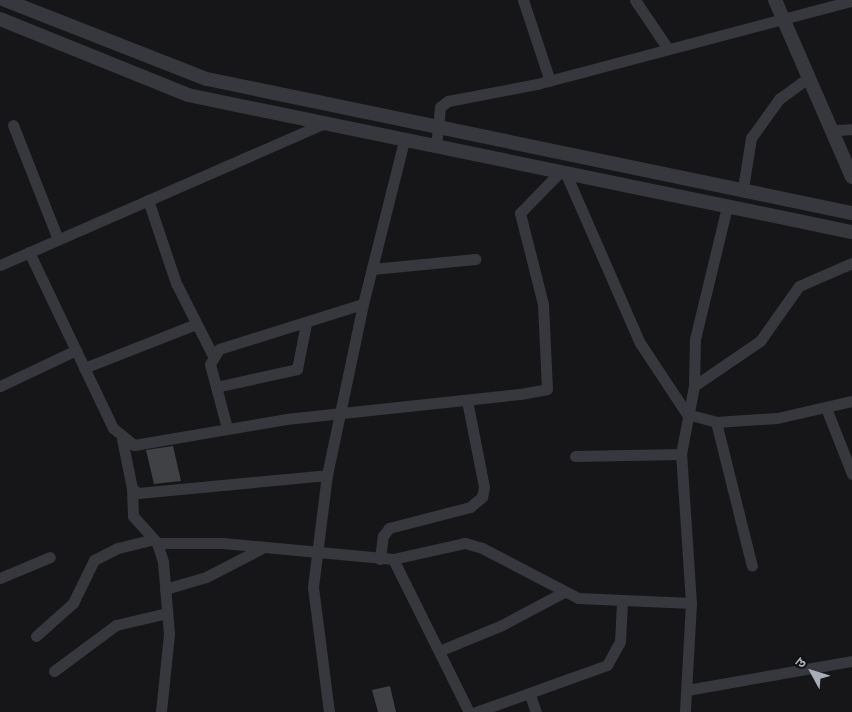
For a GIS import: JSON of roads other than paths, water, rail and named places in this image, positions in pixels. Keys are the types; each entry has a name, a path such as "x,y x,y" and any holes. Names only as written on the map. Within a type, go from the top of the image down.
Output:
{"street":[{"path":"4,0 207,79 438,128 743,188 852,213"},
{"path":"523,0 550,80"},
{"path":"635,0 668,49"},
{"path":"775,0 781,21 835,130 852,177"},
{"path":"436,147 442,103 550,80 852,1"},
{"path":"0,19 188,95 852,232 852,217"},
{"path":"743,188 755,131 779,99 809,77"},
{"path":"0,265 322,124"},
{"path":"13,125 58,239"},
{"path":"835,130 852,129"},
{"path":"329,712 314,614 318,550 327,475 338,414 363,304 404,141"},
{"path":"122,439 134,445 227,428 547,389 544,304 520,214 562,173"},
{"path":"562,173 640,343 687,414 716,422 777,418 852,401"},
{"path":"148,200 176,283 213,356 216,387 227,428"},
{"path":"685,712 691,603 681,454 687,414 694,386 695,339 727,207"},
{"path":"29,252 84,368 122,439 132,488 133,516 155,541 165,589 167,613 161,712"},
{"path":"372,269 476,258"},
{"path":"694,386 760,341 799,286 852,263"},
{"path":"213,356 219,349 306,324 363,304"},
{"path":"84,368 196,324"},
{"path":"216,387 297,369 306,324"},
{"path":"0,386 76,350"},
{"path":"380,559 383,536 389,528 470,507 482,498 484,487 467,400"},
{"path":"826,408 852,474"},
{"path":"716,422 752,566"},
{"path":"575,456 681,454"},
{"path":"132,488 148,494 327,475"},
{"path":"36,636 73,603 94,560 118,548 155,541 318,550 380,559 393,559 465,543 482,548 564,592 622,602 691,603"},
{"path":"165,589 206,577 265,546"},
{"path":"0,578 50,557"},
{"path":"393,559 469,712"},
{"path":"439,651 502,626 564,592"},
{"path":"476,712 530,695 607,665 620,642 622,602"},
{"path":"54,671 116,626 167,613"},
{"path":"687,690 852,661"},
{"path":"530,695 536,712"}]}
